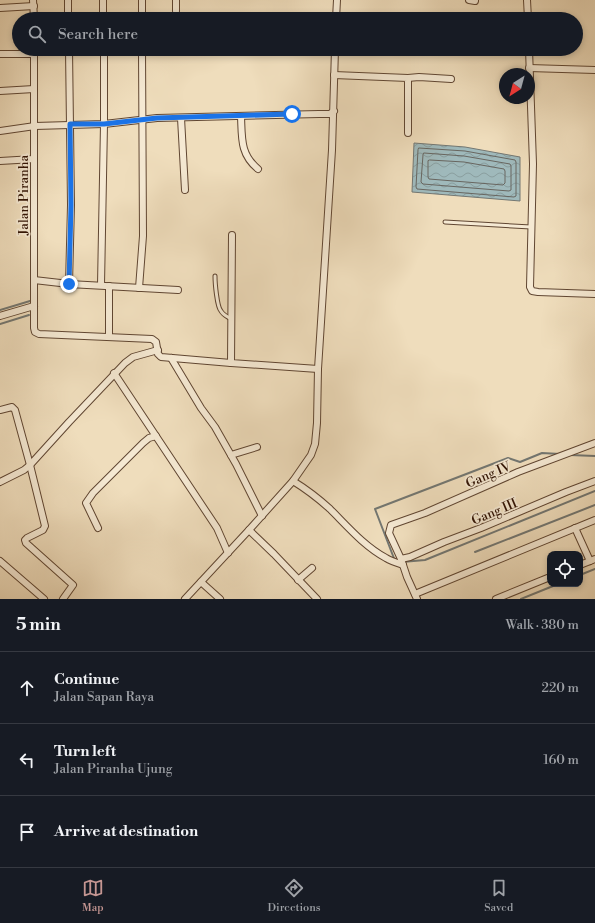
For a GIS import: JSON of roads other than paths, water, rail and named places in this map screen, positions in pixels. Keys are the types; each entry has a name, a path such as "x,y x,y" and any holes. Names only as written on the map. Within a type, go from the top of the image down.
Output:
{"street":[{"path":"68,0 68,12"},
{"path":"103,0 103,12"},
{"path":"142,0 142,12"},
{"path":"176,0 176,10"},
{"path":"336,12 337,0"},
{"path":"527,0 528,12"},
{"path":"0,8 34,3"},
{"path":"0,54 12,53"},
{"name":"Jalan Piranha","path":"34,56 35,332 39,334 152,339 156,342 158,350"},
{"path":"68,56 71,205 69,284"},
{"path":"102,286 104,56"},
{"path":"139,288 143,236 142,56"},
{"path":"185,599 294,481 311,455 315,444 318,369 334,111 335,56"},
{"path":"529,56 529,68"},
{"path":"535,68 595,70"},
{"path":"334,75 451,79"},
{"path":"408,78 408,133"},
{"path":"0,91 34,89"},
{"path":"530,104 533,164 530,287 532,291 595,294"},
{"path":"0,130 35,126 104,124 143,119 330,114 334,111"},
{"path":"241,116 244,150 253,164 258,168"},
{"path":"181,118 185,190"},
{"path":"0,161 34,159"},
{"path":"231,363 232,235"},
{"path":"34,280 69,284 178,290"},
{"path":"109,286 109,337"},
{"path":"0,316 34,306"},
{"path":"0,482 24,470 114,373 133,357 158,350 158,354 161,357 318,369"},
{"path":"171,358 201,408 215,426 262,516"},
{"path":"114,373 216,528 228,553"},
{"path":"0,410 12,407 15,410 45,526 44,530 25,540 26,543 73,585 63,599"},
{"path":"98,528 86,506 87,500 92,492 143,443 149,438 156,436"},
{"name":"Gang IV","path":"402,562 390,532 391,525 425,513 518,472 595,443"},
{"path":"231,455 257,447"},
{"path":"294,481 329,508 355,535 372,549 387,559 402,562 416,596 595,520"},
{"name":"Gang III","path":"402,562 444,542 595,481"},
{"path":"575,528 592,560"},
{"path":"249,530 316,599"},
{"path":"0,561 44,599"},
{"path":"298,580 312,568"},
{"path":"496,599 547,578"},
{"path":"201,582 220,599"}],"lane":[{"path":"445,222 531,227"},
{"path":"216,276 218,306 222,313 231,319"}],"water":[{"path":"414,143 465,147 520,157 520,201 412,192"}],"waterway":[{"path":"0,310 30,301"},
{"path":"0,324 29,315"},
{"path":"395,561 375,509 508,458 520,462 542,453 560,454"},
{"path":"570,455 595,456"},
{"path":"402,562 425,560 595,491"},
{"path":"475,552 595,505"},
{"path":"583,574 595,569"},
{"path":"521,599 551,587"}]}
